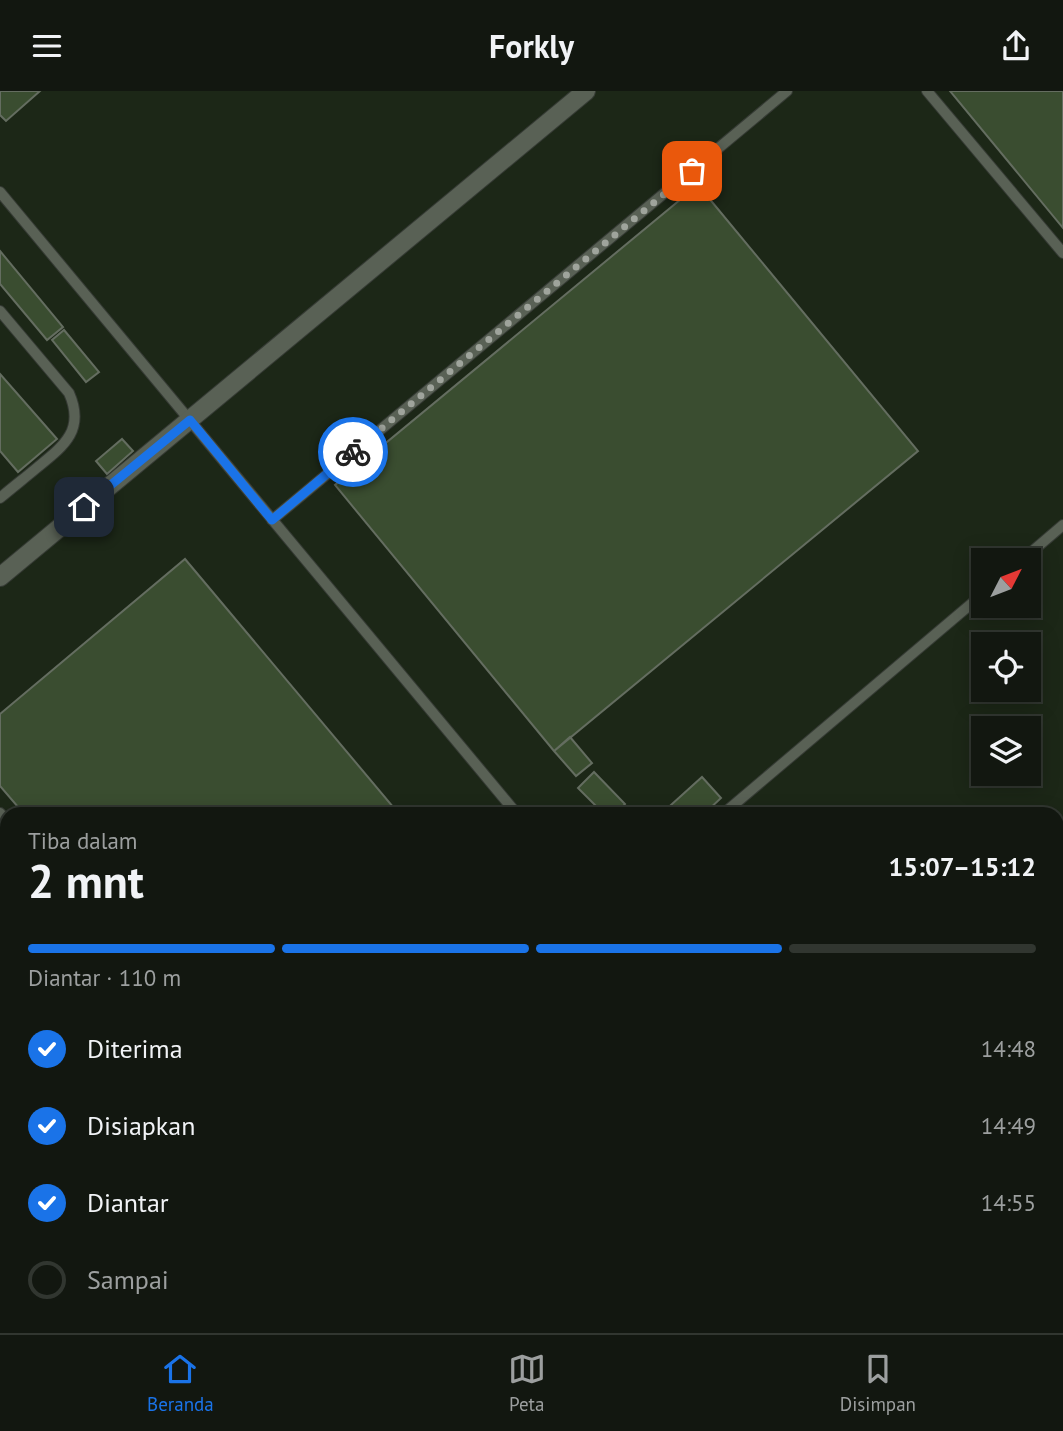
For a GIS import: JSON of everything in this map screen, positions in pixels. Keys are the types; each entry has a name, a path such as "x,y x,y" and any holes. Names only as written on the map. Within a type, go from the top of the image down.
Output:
{"street":[{"path":"0,577 586,91"}],"lane":[{"path":"272,520 787,91"},
{"path":"927,91 1063,253"},
{"path":"0,192 511,807"},
{"path":"0,311 69,393 76,415 72,433 62,448 0,498"},
{"path":"1036,548 1063,525"},
{"path":"731,807 971,604"}],"shaded area":[{"path":"0,91 1063,91 1063,807 0,807"}],"building":[{"path":"0,91 40,91 6,121 0,115"},
{"path":"950,91 1063,91 1063,228"},
{"path":"698,185 918,451 554,751 335,485"},
{"path":"0,251 63,327 47,340 0,284"},
{"path":"64,330 99,372 86,382 52,340"},
{"path":"0,374 57,439 18,472 0,451"},
{"path":"122,439 133,451 107,474 96,461"},
{"path":"185,559 393,807 18,807 0,786 0,714"},
{"path":"570,737 592,763 576,776 554,751"},
{"path":"594,772 625,804 622,807 597,807 578,788"},
{"path":"702,777 721,798 711,807 669,807"}],"way so far":[{"path":"353,452 692,171"}],"route":[{"path":"84,507 190,420 272,520 353,452"}]}
